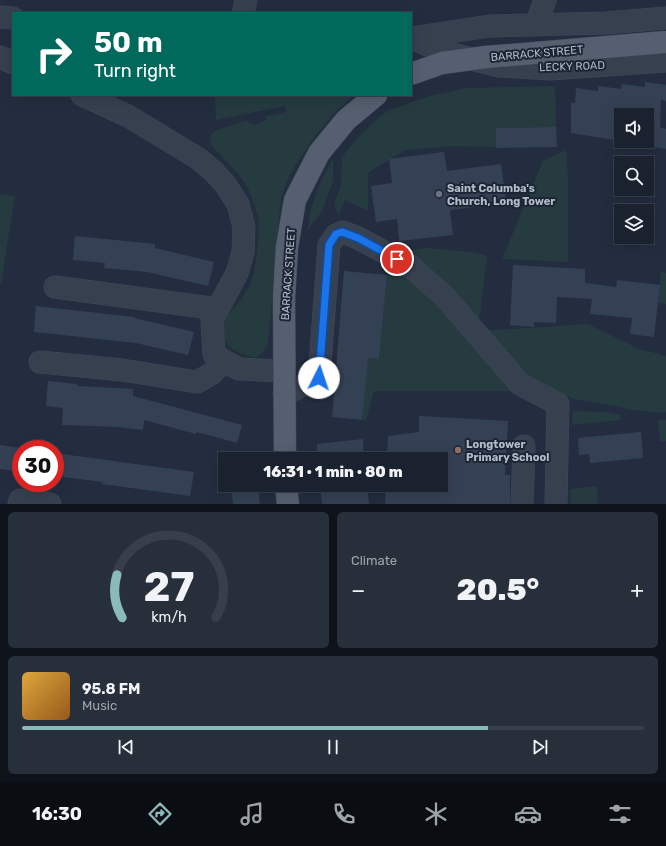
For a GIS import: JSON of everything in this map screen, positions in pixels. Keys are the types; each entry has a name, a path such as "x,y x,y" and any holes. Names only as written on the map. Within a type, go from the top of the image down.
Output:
{"main road":[{"name":"BARRACK STREET","path":"412,74 442,63 486,57 666,42"},
{"name":"BARRACK STREET","path":"285,452 284,298 287,247 294,200 319,153 346,120 375,96"},
{"path":"287,492 288,504"}],"street":[{"path":"243,12 246,0"},
{"path":"522,67 514,59 508,44 510,35 526,25 544,0"},
{"path":"0,17 12,18"},
{"name":"LECKY ROAD","path":"412,38 490,26 606,23 666,18"},
{"name":"LECKY ROAD","path":"412,38 444,52 499,66 551,69 666,61"},
{"path":"0,57 12,63"},
{"path":"84,96 128,116 199,159 225,184 238,204 244,227 243,252 237,273 212,320 214,354 239,369 284,371"},
{"path":"284,394 319,378 329,245 336,234 342,232 358,238 410,266 444,296 520,384 558,404 556,504"},
{"path":"55,287 218,308"},
{"path":"40,362 122,370 197,382 211,374 224,361"},
{"path":"522,504 524,446"},
{"path":"19,504 20,500 50,504"}],"green space":[{"path":"555,86 556,127 496,128 497,147 453,146 405,150 368,173 368,211 345,200 339,214 335,209 335,202 341,184 342,157 358,137 386,111 430,96 468,88"},
{"path":"215,96 353,96 336,111 315,136 290,174 281,198 268,344 263,352 256,358 237,352 228,344 223,333 223,325 224,321 243,297 252,281 257,249 257,215 249,190 235,170 211,145 210,138 211,135 217,130 246,121 254,125 267,120 266,116 286,112 285,106 216,120"},
{"path":"566,150 568,175 568,262 502,259 543,161"},
{"path":"333,159 333,181 322,211 307,231 316,194"},
{"path":"0,194 15,196 1,284 0,284"},
{"path":"428,248 470,252 487,256 478,321 409,252"},
{"path":"384,260 438,298 514,391 374,391 366,421 362,420 367,358 379,359 387,275"},
{"path":"661,272 666,273 666,304 658,303"},
{"path":"588,324 637,348 666,356 666,412 658,413 635,410 573,399 522,372 481,331"},
{"path":"573,411 606,412 620,415 621,420 572,425"},
{"path":"658,420 666,420 666,441 660,441"},
{"path":"597,486 598,504 570,504 571,489"}],"building":[{"path":"645,82 666,85 666,101 661,100 660,127 666,129 666,149 654,147 654,108 614,108 614,140 571,133 571,103 575,103 576,88 598,91 598,86 621,89 622,84 645,87"},
{"path":"556,127 557,147 496,148 496,128"},
{"name":"Saint Columba's Church, Long Tower","path":"444,152 447,171 501,164 506,203 450,210 453,235 399,241 397,219 376,222 371,186 392,183 389,159"},
{"path":"75,236 155,244 155,248 214,262 208,286 147,272 104,268 105,263 73,260"},
{"path":"513,265 585,269 585,283 616,287 617,280 660,285 654,337 630,334 632,318 590,314 592,299 557,297 556,323 534,322 534,327 510,325"},
{"path":"344,271 387,275 379,359 368,358 362,420 332,417"},
{"path":"36,306 134,317 194,332 188,355 136,343 34,332"},
{"path":"48,381 77,384 77,386 133,389 133,396 242,425 237,443 144,420 143,430 118,427 62,425 63,408 46,406"},
{"path":"419,416 508,421 505,475 510,475 510,504 385,504 386,492 448,492 448,452 387,452 388,436 419,432"},
{"path":"641,432 643,458 590,463 589,454 579,455 578,438"},
{"path":"363,439 364,452 317,452 317,444"},
{"path":"0,445 12,447 12,471 0,469"},
{"path":"64,454 194,472 190,496 102,484 103,482 64,477"},
{"path":"232,492 259,492 260,504 233,504"},
{"path":"321,492 368,492 369,504 322,504"}],"place":[{"name":"Saint Columba's Church, Long Tower","path":"439,194"},
{"name":"Longtower Primary School","path":"458,450"}],"route":[{"path":"319,378 329,245 336,234 342,232 358,238 397,259"}]}
